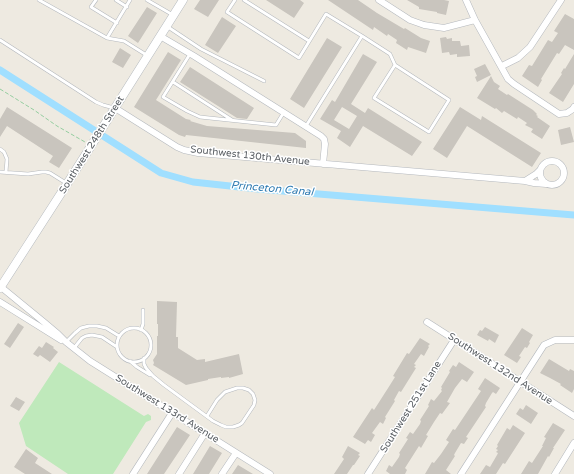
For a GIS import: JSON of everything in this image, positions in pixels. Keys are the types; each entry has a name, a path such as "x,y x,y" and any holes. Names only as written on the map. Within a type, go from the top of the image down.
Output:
{"street":[{"name":"Southwest 248th Street","path":"0,288 68,184 183,0"},
{"path":"379,0 410,20 424,24 444,28 475,20"},
{"path":"466,0 475,20 508,79 559,114 567,112 574,107"},
{"path":"502,66 518,58 530,47 561,0"},
{"name":"Southwest 130th Avenue","path":"160,36 284,112 324,139 324,164"},
{"name":"Southwest 130th Avenue","path":"115,108 177,147 191,152 546,184"},
{"path":"525,181 540,170 543,164 553,160 559,162 564,168 565,174 560,183 553,185 546,184 542,180 540,170"},
{"name":"Southwest 133rd Avenue","path":"0,288 50,326 66,342 95,365 270,474"},
{"name":"Southwest 133rd Avenue","path":"0,302 57,338 66,342"},
{"name":"Southwest 132nd Avenue","path":"427,322 520,383 574,416"},
{"name":"Southwest 251st Lane","path":"368,474 454,340"},
{"path":"461,474 544,345 555,340 574,340"},
{"path":"133,474 172,413"},
{"path":"178,474 205,433"},
{"path":"555,474 574,443"},
{"path":"222,474 236,452"}],"lane":[{"path":"39,0 107,38 124,41 148,56"},
{"path":"96,0 91,7 117,23"},
{"path":"116,0 127,6"},
{"path":"107,38 130,0"},
{"path":"147,0 173,15"},
{"path":"235,0 227,12 299,58 326,14 390,54 394,66 449,100 428,132 374,98 394,66"},
{"path":"244,0 309,41"},
{"path":"167,26 201,49 264,81"},
{"path":"306,126 362,36"},
{"path":"0,40 96,102 115,108"},
{"path":"190,54 163,97 187,112 200,117 276,124 284,112"},
{"path":"173,82 233,121"},
{"path":"0,149 4,152 7,159 6,172"},
{"path":"0,172 28,174 46,172 68,184"},
{"path":"141,330 143,324 143,310"},
{"path":"66,342 81,328 89,326 106,328 119,336"},
{"path":"152,376 144,364 144,358 149,350 150,341 141,330 132,328 124,331 119,336 117,347 122,357 152,376 207,416 221,425 237,427 242,423 254,405 255,400 252,392 245,388 237,388 222,394 207,416"},
{"path":"74,348 82,338 92,335 102,337 117,347"},
{"path":"130,361 144,358"}],"path":[{"path":"0,89 65,131 86,142"}],"green space":[{"path":"59,362 144,416 148,414 151,416 151,420 146,422 113,474 68,474 26,446 19,423"}],"building":[{"path":"200,0 219,0 208,17 194,9"},
{"path":"266,0 300,0 304,3 294,18"},
{"path":"328,0 358,0 404,29 405,28 421,38 430,41 426,53 408,47 407,50 396,43 397,40 388,34 387,36 374,27 373,30"},
{"path":"407,0 449,1 446,15 419,9 419,7"},
{"path":"147,7 157,13 138,43 128,36"},
{"path":"565,14 574,19 574,50 565,45 559,54 557,53 541,79 542,80 538,87 522,76 529,65 532,66 548,40 552,42 558,33 554,31"},
{"path":"222,17 236,26 218,53 205,45"},
{"path":"446,37 447,39 452,38 452,41 460,41 461,46 469,45 470,56 457,57 457,54 450,55 449,52 442,53 440,38"},
{"path":"327,38 342,47 304,108 290,99"},
{"path":"120,48 131,55 123,68 112,62"},
{"path":"168,52 181,60 156,100 186,119 207,126 295,133 306,141 306,148 186,135 185,137 179,135 134,107"},
{"path":"363,54 377,62 351,104 365,113 368,108 422,142 412,156 363,126 350,147 337,138 341,131 320,119 332,100 335,102","holes":["342,107 357,116 349,129 334,120"]},
{"path":"574,54 574,84 563,102 549,93"},
{"path":"485,64 491,75 477,82 475,77 477,76 474,69"},
{"path":"190,67 254,108 247,119 237,118 180,82"},
{"path":"491,76 494,82 500,86 498,89 533,110 537,114 537,117 550,126 542,139 531,132 533,129 525,125 527,123 518,117 517,119 504,111 502,113 496,108 495,109 477,98"},
{"path":"7,107 72,148 59,168 49,162 53,156 7,126 0,137 0,119"},
{"path":"460,107 481,120 482,116 541,153 532,167 467,126 447,158 433,149"},
{"path":"570,127 574,142 561,145 558,130"},
{"path":"157,301 177,302 176,337 178,337 178,348 197,360 205,359 205,362 239,354 243,374 229,378 221,377 208,379 186,385 153,365 153,360 157,354"},
{"path":"18,323 24,327 10,348 4,344"},
{"path":"485,327 499,335 495,343 489,339 488,341 477,335 480,330 482,331"},
{"path":"522,328 533,335 527,348 525,347 519,356 521,357 517,363 504,355"},
{"path":"420,338 430,344 428,346 429,347 424,356 421,354 414,364 416,365 414,367 416,368 401,392 399,391 394,400 395,401 385,417 386,418 383,424 380,422 372,433 375,435 371,442 368,440 365,444 353,437 372,408 374,410 395,377 393,376 407,353 409,354"},
{"path":"46,342 54,347 53,348 58,352 50,362 40,355 38,357 33,354 39,346 42,348"},
{"path":"549,359 569,371 570,369 574,371 574,389 572,393 560,385 561,384 540,373"},
{"path":"459,362 474,372 467,382 462,379 455,388 447,402 450,403 442,414 440,413 434,422 426,435 428,436 421,448 419,446 405,468 407,470 405,474 390,474 386,471 389,465 392,467 399,457 399,453 408,439 406,438 410,432 413,434 420,424 420,420 429,406 428,405 431,399 434,401 442,391 441,387 450,372 449,371 453,365 456,367"},
{"path":"485,378 500,388 496,394 493,392 492,393 486,403 486,407 466,437 468,438 464,444 461,443 455,453 455,456 446,470 451,474 425,474 432,462 434,463 441,454 449,442 446,440 453,429 455,430 481,391 478,389"},
{"path":"16,397 25,402 19,411 10,406"},
{"path":"526,405 538,413 531,424 516,414 520,408 523,410"},
{"path":"553,423 565,430 549,457 548,456 538,474 521,474 529,461 532,463 543,446 546,438 544,437"},
{"path":"513,425 525,433 505,464 503,463 496,474 480,474 486,465 490,467 498,453 496,452 498,450 496,449 498,446 497,445 507,428 510,430"},
{"path":"177,427 190,435 164,474 147,474"},
{"path":"210,446 222,453 209,474 193,474"},
{"path":"348,446 360,453 358,455 360,456 347,474 334,474 344,459 342,457"},
{"path":"26,449 38,458 35,463 52,474 25,474 14,467"},
{"path":"238,465 253,474 232,474"}],"waterway":[{"name":"Princeton Canal","path":"0,70 161,173 193,182 258,189 574,215"}]}
